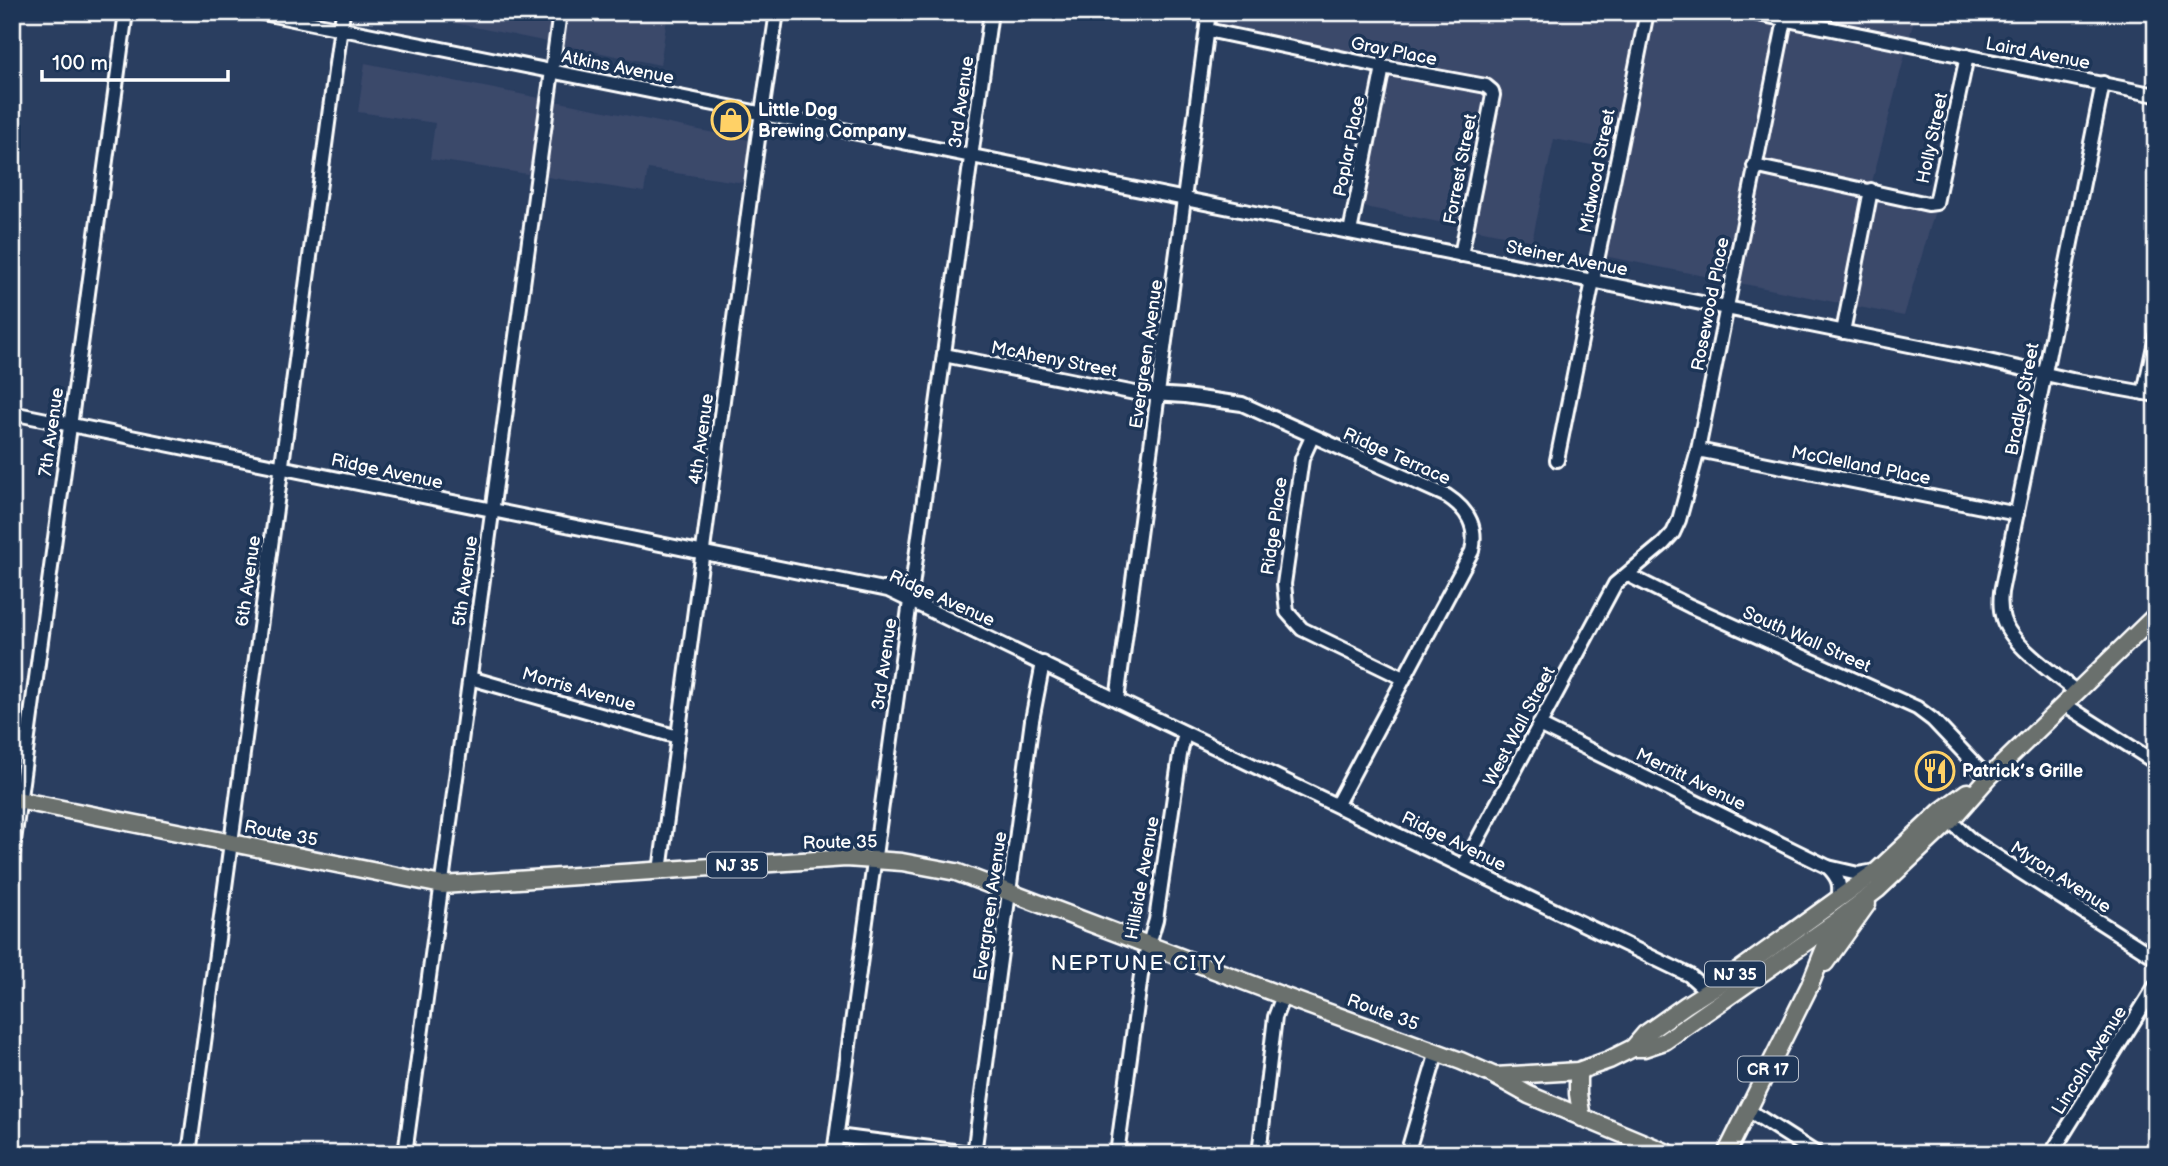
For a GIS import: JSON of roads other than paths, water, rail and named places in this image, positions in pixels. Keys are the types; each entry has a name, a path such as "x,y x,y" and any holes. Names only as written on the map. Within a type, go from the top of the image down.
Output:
{"main road":[{"name":"NJ 35","path":"1633,1048 1644,1048 1665,1041 1877,890 1950,821 1988,778 2156,615"},
{"name":"NJ 35","path":"1633,1048 1645,1034 1877,871 1941,811 1988,778"},
{"name":"Route 35","path":"16,799 442,885 846,858 902,862 956,872 1009,891 1495,1076 1578,1071 1633,1048"},
{"name":"CR 17","path":"1726,1154 1810,985 1835,922 1846,904 1877,871"},
{"name":"CR 17","path":"1810,985 1877,890"},
{"path":"1578,1071 1582,1118"},
{"path":"1495,1076 1528,1095 1670,1154"}],"street":[{"name":"7th Avenue","path":"12,856 16,799 126,12"},
{"name":"Atkins Avenue","path":"258,12 971,156"},
{"name":"6th Avenue","path":"189,1154 343,12"},
{"name":"5th Avenue","path":"405,1154 560,12"},
{"name":"4th Avenue","path":"660,871 777,12"},
{"name":"3rd Avenue","path":"834,1154 991,12"},
{"name":"Evergreen Avenue","path":"1117,700 1209,12"},
{"name":"Midwood Street","path":"1557,460 1647,12"},
{"name":"Laird Avenue","path":"1749,12 2156,94"},
{"name":"Rosewood Place","path":"1628,575 1663,544 1673,533 1679,520 1698,450 1785,20"},
{"name":"Gray Place","path":"1207,30 1486,86 1492,91"},
{"name":"Holly Street","path":"1871,190 1928,204 1936,203 1967,57"},
{"name":"Poplar Place","path":"1350,232 1383,67"},
{"name":"Bradley Street","path":"2077,692 2011,633 2003,618 2001,592 2103,83"},
{"name":"Forrest Street","path":"1461,255 1492,91"},
{"name":"Steiner Avenue","path":"971,156 2150,394"},
{"path":"1754,166 1871,190 1843,332"},
{"path":"2150,394 2156,337"},
{"name":"McAheny Street","path":"944,355 1135,393 1158,394"},
{"name":"Ridge Terrace","path":"1158,394 1242,404 1447,496 1471,521 1474,531 1472,551 1337,804"},
{"name":"Ridge Avenue","path":"12,413 888,590 1689,975 1708,992"},
{"name":"Ridge Place","path":"1312,437 1301,459 1284,584 1283,597 1287,612 1302,629 1403,678"},
{"name":"McClelland Place","path":"1698,450 2017,514"},
{"name":"West Wall Street","path":"1464,866 1615,584 1628,575"},
{"name":"South Wall Street","path":"1628,575 1690,606 1917,708 1933,720 1988,778"},
{"name":"Evergreen Avenue","path":"975,1154 1032,720 1043,663"},
{"name":"Morris Avenue","path":"470,678 678,737"},
{"path":"2064,704 2156,763"},
{"name":"Merritt Avenue","path":"1539,725 1828,867 1858,874 1877,871"},
{"name":"Hillside Avenue","path":"1117,1154 1142,968 1156,920 1185,733"},
{"name":"Myron Avenue","path":"1950,821 1972,840 2156,958"},
{"path":"1828,867 1840,884 1838,900"},
{"name":"Lincoln Avenue","path":"2051,1154 2156,985"},
{"path":"1259,1154 1275,1017 1283,996"},
{"path":"1407,1154 1437,1052"},
{"path":"1748,1110 1817,1154"},
{"path":"837,1136 975,1154"}],"place":[{"name":"Little Dog Brewing Company","path":"731,120"},
{"name":"Patrick’s Grille","path":"1935,771"}],"district":[{"name":"NEPTUNE CITY","path":"1139,963"}]}
